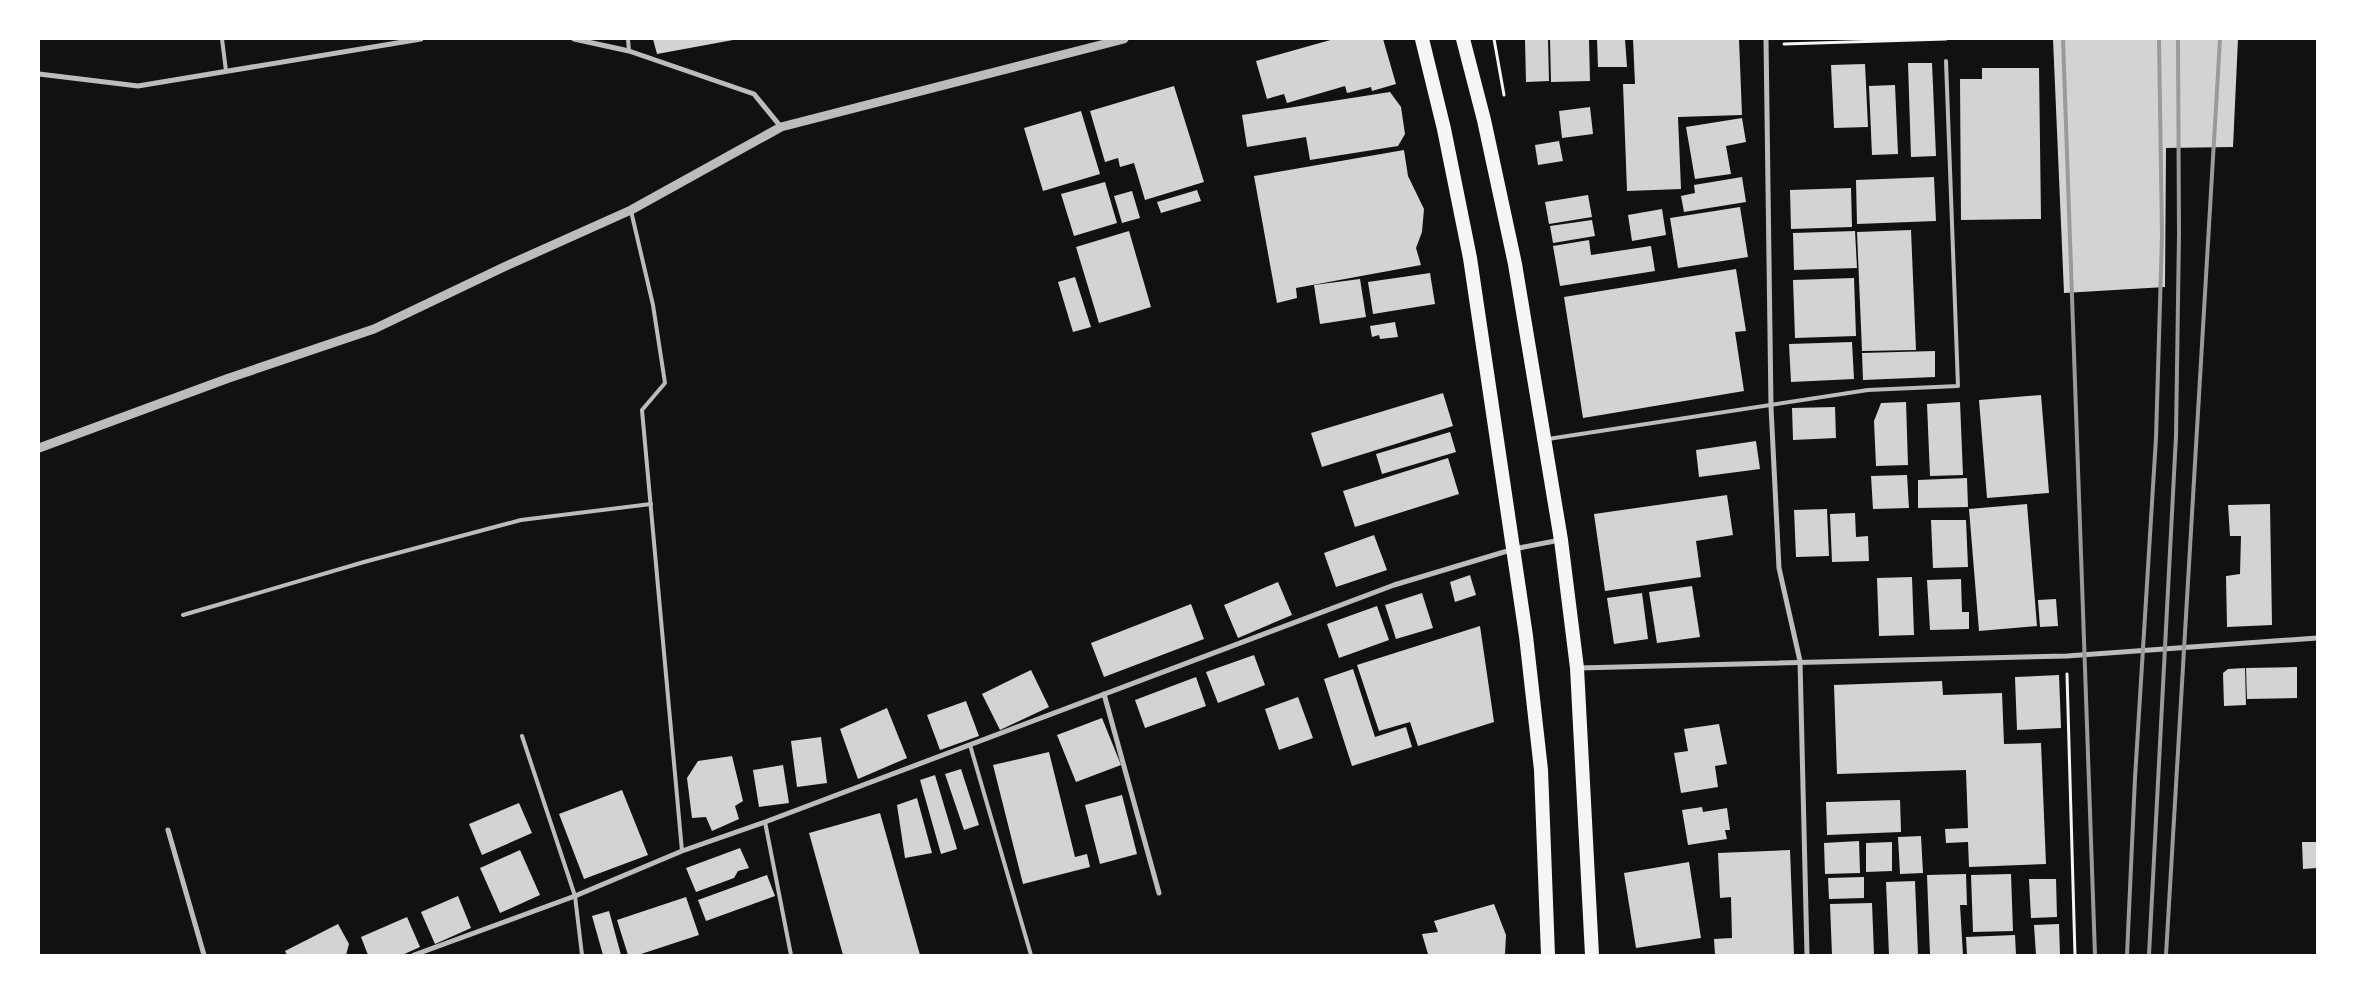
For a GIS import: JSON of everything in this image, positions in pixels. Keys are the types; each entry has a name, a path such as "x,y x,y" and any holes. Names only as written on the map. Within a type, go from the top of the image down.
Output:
{"highway":[{"path":"1422,39 1444,130 1470,258 1514,549 1538,726 1548,955"},
{"path":"1463,39 1486,129 1516,264 1543,440 1561,540 1577,668 1592,955"}],"street":[{"path":"39,74 138,86 421,39"},
{"path":"574,39 629,51 754,94 781,127"},
{"path":"39,448 229,378 374,329 506,266 631,210 781,127 1124,39"},
{"path":"1766,42 1771,407 1779,568 1800,661 1807,955"},
{"path":"414,955 575,896 682,851 765,822 1394,585 1514,549 1561,540"},
{"path":"1577,668 1800,661 2067,656 2317,638"},
{"path":"1104,694 1159,893"},
{"path":"168,830 204,955"}],"lane":[{"path":"222,39 226,72"},
{"path":"628,39 629,51"},
{"path":"1543,440 1771,407 1868,390 1958,386 1946,61"},
{"path":"631,210 653,305 665,382 642,410 682,851"},
{"path":"183,615 364,562 521,520 652,504"},
{"path":"522,736 575,896 582,955"},
{"path":"970,745 1031,955"},
{"path":"765,822 791,955"}],"path":[{"path":"1766,42 1946,39"},
{"path":"2067,656 2075,955"}],"building":[{"path":"653,39 733,39 733,40 657,54"},
{"path":"1334,39 1383,39 1396,84 1372,91 1371,87 1347,93 1345,86 1287,103 1284,94 1267,99 1256,61"},
{"path":"1525,39 1548,39 1549,81 1526,82"},
{"path":"1550,39 1589,39 1590,81 1551,82"},
{"path":"1597,39 1625,39 1627,67 1598,67"},
{"path":"1633,39 1739,39 1742,115 1678,117 1681,189 1627,191 1623,84 1635,84"},
{"path":"2053,39 2238,39 2233,147 2166,148 2165,287 2064,293"},
{"path":"1908,63 1932,63 1936,156 1911,157"},
{"path":"1865,64 1868,127 1834,128 1831,65"},
{"path":"1982,68 2039,68 2041,219 1961,220 1960,79 1982,79"},
{"path":"1895,85 1898,154 1872,155 1869,86"},
{"path":"1174,86 1204,182 1145,200 1134,163 1120,167 1118,158 1105,162 1090,111"},
{"path":"1390,92 1401,107 1405,134 1398,146 1310,160 1306,137 1247,147 1242,115"},
{"path":"1590,107 1593,134 1562,138 1559,111"},
{"path":"1081,111 1100,174 1043,191 1024,128"},
{"path":"1742,118 1746,142 1726,146 1731,174 1695,179 1686,127"},
{"path":"1559,141 1563,161 1538,165 1535,145"},
{"path":"1404,150 1408,176 1424,209 1422,232 1416,248 1421,265 1296,288 1297,298 1277,303 1254,176"},
{"path":"1742,177 1746,202 1684,212 1681,196 1695,193 1694,185"},
{"path":"1934,177 1936,221 1857,224 1856,180"},
{"path":"1105,182 1117,223 1074,236 1061,194"},
{"path":"1851,188 1852,227 1791,229 1790,190"},
{"path":"1197,190 1201,201 1161,213 1157,202"},
{"path":"1132,191 1140,218 1122,223 1114,196"},
{"path":"1588,195 1592,217 1549,224 1545,202"},
{"path":"1740,207 1748,257 1678,268 1670,218"},
{"path":"1662,209 1666,235 1632,241 1628,215"},
{"path":"1592,220 1595,236 1553,243 1550,226"},
{"path":"1911,230 1916,350 1862,351 1857,232"},
{"path":"1129,231 1151,307 1099,323 1076,247"},
{"path":"1855,231 1857,268 1794,270 1793,233"},
{"path":"1589,240 1591,255 1651,246 1655,271 1560,286 1553,246"},
{"path":"1736,269 1746,331 1735,332 1744,391 1583,418 1564,297"},
{"path":"1430,273 1435,304 1373,314 1368,282"},
{"path":"1075,277 1091,327 1073,332 1058,282"},
{"path":"1854,278 1856,336 1795,338 1793,280"},
{"path":"1360,279 1366,317 1320,324 1314,285"},
{"path":"1395,322 1398,337 1380,339 1379,335 1372,337 1370,326"},
{"path":"1852,342 1854,379 1791,382 1789,344"},
{"path":"1935,351 1935,377 1863,380 1862,353"},
{"path":"1443,393 1453,426 1322,467 1311,433"},
{"path":"2041,395 2049,493 1987,498 1979,400"},
{"path":"1906,402 1908,465 1876,466 1874,421 1881,403"},
{"path":"1960,402 1963,475 1930,476 1927,404"},
{"path":"1835,407 1836,438 1793,440 1792,408"},
{"path":"1450,432 1456,452 1382,474 1376,454"},
{"path":"1756,441 1760,469 1699,477 1696,450"},
{"path":"1448,458 1459,494 1355,527 1343,491"},
{"path":"1907,475 1909,508 1873,509 1871,476"},
{"path":"1967,478 1968,507 1918,508 1918,480"},
{"path":"1727,495 1733,535 1696,541 1701,577 1605,591 1594,514"},
{"path":"2027,504 2037,626 1979,631 1969,509"},
{"path":"2270,504 2272,625 2227,627 2226,576 2240,574 2241,536 2230,536 2228,505"},
{"path":"1827,509 1829,556 1796,557 1794,510"},
{"path":"1855,513 1856,537 1868,536 1869,561 1832,562 1830,514"},
{"path":"1931,520 1966,520 1968,567 1933,568"},
{"path":"1374,535 1387,570 1336,587 1324,553"},
{"path":"1470,575 1476,595 1455,602 1450,582"},
{"path":"1912,577 1914,635 1879,636 1877,578"},
{"path":"1961,579 1962,612 1969,612 1969,629 1930,630 1927,580"},
{"path":"1278,582 1292,615 1238,638 1224,605"},
{"path":"1692,586 1700,637 1657,643 1649,592"},
{"path":"1422,593 1433,628 1396,639 1385,605"},
{"path":"1642,593 1648,639 1614,644 1607,598"},
{"path":"2056,599 2058,626 2040,627 2038,600"},
{"path":"1191,604 1204,639 1104,677 1091,643"},
{"path":"1377,606 1389,640 1339,658 1327,624"},
{"path":"1480,626 1494,722 1418,746 1410,722 1379,731 1357,665"},
{"path":"1254,655 1265,685 1218,703 1206,672"},
{"path":"2297,667 2297,698 2247,699 2246,668"},
{"path":"2245,668 2246,705 2224,706 2223,673 2228,669"},
{"path":"1353,669 1375,737 1406,727 1412,747 1352,766 1324,679"},
{"path":"1031,670 1049,707 1000,730 982,694"},
{"path":"2059,675 2061,728 2017,730 2015,677"},
{"path":"1196,677 1206,706 1145,728 1135,700"},
{"path":"1942,681 1943,695 2002,693 2004,744 2041,743 2046,864 1969,867 1968,842 1946,843 1945,829 1968,828 1966,770 1837,774 1834,685"},
{"path":"1298,697 1313,738 1279,750 1265,709"},
{"path":"966,701 979,736 940,750 927,715"},
{"path":"887,708 907,758 858,779 840,729"},
{"path":"1102,718 1121,765 1076,782 1057,735"},
{"path":"1719,724 1727,764 1715,766 1718,787 1681,793 1674,753 1688,751 1684,729"},
{"path":"821,737 827,783 797,787 791,741"},
{"path":"1049,752 1075,857 1087,854 1090,867 1023,884 993,765"},
{"path":"732,756 743,801 735,806 739,819 712,831 706,817 692,818 687,778 698,761"},
{"path":"783,765 789,803 759,807 753,770"},
{"path":"961,769 979,825 964,830 945,774"},
{"path":"935,775 957,849 941,854 920,780"},
{"path":"622,790 648,855 584,879 559,814"},
{"path":"1122,795 1137,854 1100,864 1085,805"},
{"path":"917,798 932,853 905,858 897,805"},
{"path":"1900,800 1901,832 1827,835 1826,802"},
{"path":"519,803 532,833 482,855 469,824"},
{"path":"1702,807 1703,812 1727,808 1730,830 1725,830 1727,839 1688,845 1682,810"},
{"path":"880,813 920,955 843,955 809,833"},
{"path":"1921,836 1923,873 1900,874 1898,837"},
{"path":"1859,841 1860,873 1825,874 1824,843"},
{"path":"1892,842 1892,871 1866,872 1866,843"},
{"path":"2302,842 2317,842 2317,868 2303,869"},
{"path":"740,848 749,868 738,871 734,878 696,892 686,868"},
{"path":"520,850 540,895 500,913 480,868"},
{"path":"1790,850 1794,955 1715,955 1714,939 1732,938 1731,897 1720,898 1718,853"},
{"path":"1689,862 1701,938 1636,948 1624,873"},
{"path":"1966,874 1967,905 1960,905 1963,955 1930,955 1927,875"},
{"path":"2011,874 2013,931 1973,932 1971,875"},
{"path":"767,875 775,896 706,921 698,900"},
{"path":"1864,877 1864,898 1829,899 1828,878"},
{"path":"2029,879 2056,879 2057,917 2031,918"},
{"path":"1915,881 1918,955 1889,955 1886,882"},
{"path":"458,896 471,928 435,944 421,912"},
{"path":"686,897 699,935 638,955 628,955 617,920"},
{"path":"1872,903 1874,955 1832,955 1830,904"},
{"path":"1494,904 1506,935 1505,955 1428,954 1422,934 1438,932 1434,921"},
{"path":"609,911 621,955 603,955 592,916"},
{"path":"407,917 420,947 402,955 368,955 361,937"},
{"path":"338,924 349,944 346,955 287,955 285,951"},
{"path":"2059,924 2060,955 2036,955 2034,925"},
{"path":"2015,935 2016,955 1967,955 1966,937"}],"railway":[{"path":"2063,39 2095,955"},
{"path":"2127,955 2135,778 2156,438 2162,236 2159,39"},
{"path":"2149,955 2176,436 2179,234 2178,39"},
{"path":"2166,955 2220,39"}]}
